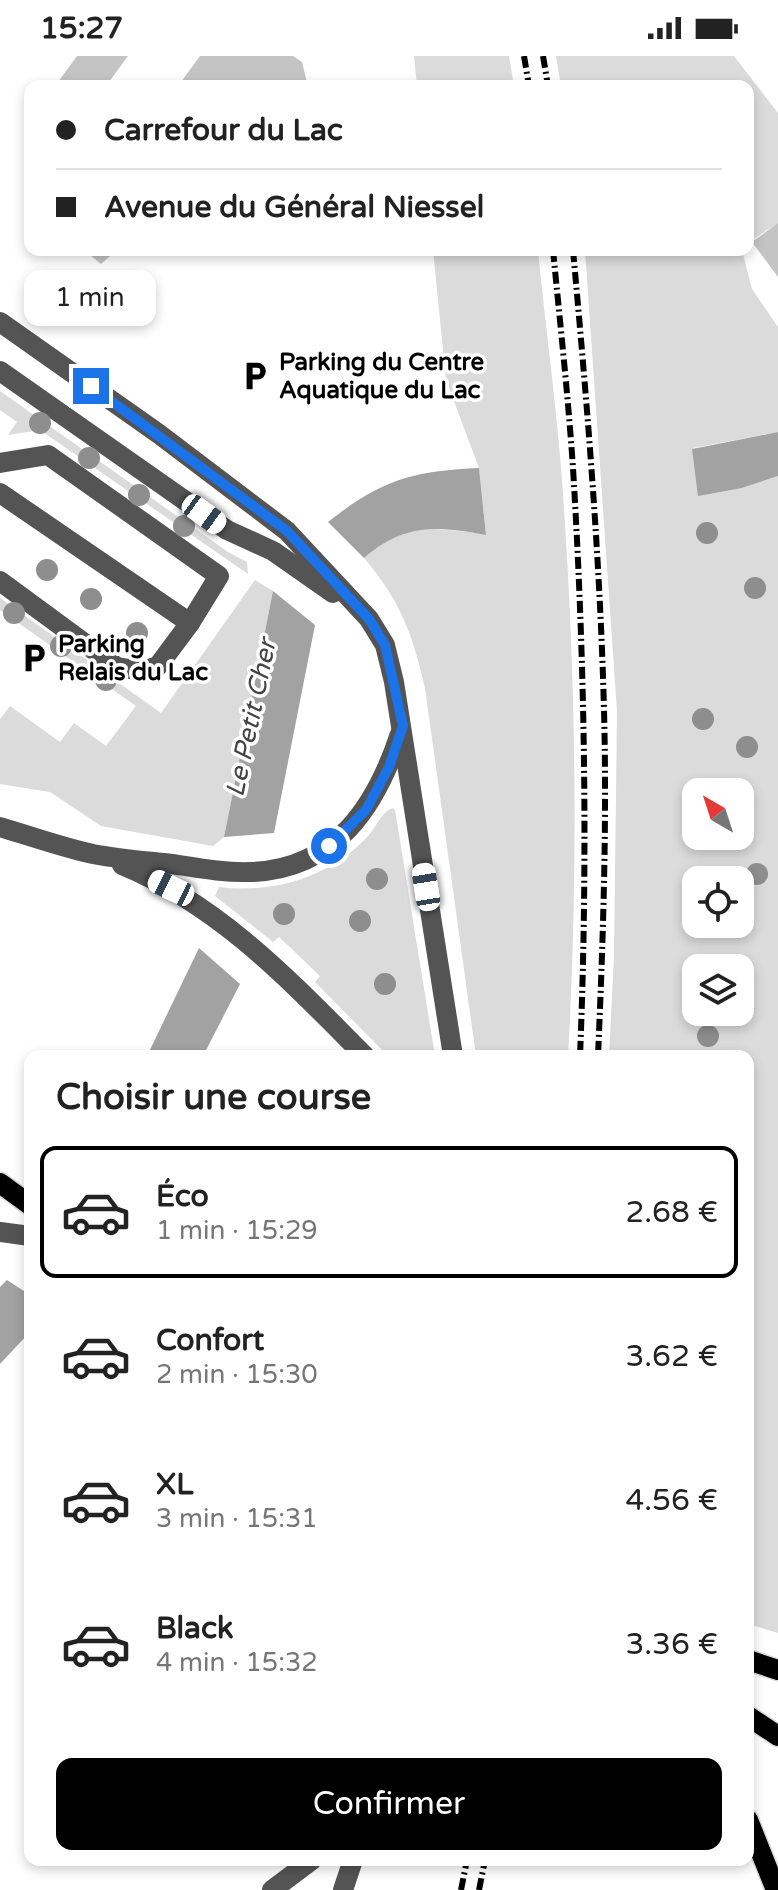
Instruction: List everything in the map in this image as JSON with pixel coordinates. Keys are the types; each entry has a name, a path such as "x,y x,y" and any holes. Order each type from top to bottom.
{"main road":[{"path":"0,1183 24,1201"},
{"path":"754,1662 778,1670"},
{"path":"754,1720 778,1736"},
{"path":"754,1835 776,1890"}],"street":[{"path":"0,322 159,434 287,531 369,619 385,645 403,726 452,1050"},
{"path":"0,371 227,530 273,551 369,619"},
{"path":"0,463 48,455 219,576 158,666 142,671 117,667 0,581"},
{"path":"0,493 190,623"},
{"path":"0,827 96,855 253,872 302,860 344,834 366,810 389,767 403,726"},
{"path":"0,840 44,842"},
{"path":"96,855 171,888 231,928 359,1050"},
{"path":"0,1232 24,1235"},
{"path":"272,1890 304,1866"},
{"path":"343,1890 351,1866"}],"shaded area":[{"path":"414,56 509,56 513,80 416,80"},
{"path":"556,56 734,56 753,80 560,80"},
{"path":"754,82 778,113 778,223 754,239"},
{"path":"434,256 539,256 561,467 570,614 575,835 568,1050 475,1050 425,688 404,619 364,558 395,537 409,532 436,529 486,534 479,468 446,380"},
{"path":"585,256 744,256 752,289 778,327 778,432 693,448 742,488 778,476 778,1633 754,1626 754,1050 609,1050 614,957 617,711"},
{"path":"0,391 228,552 247,562 248,574 40,430 8,435 17,422 0,410"},
{"path":"255,580 273,591 224,837 213,846 101,826 50,792 0,784 0,719 10,706 60,742 74,723 106,746 136,706 0,610 0,598 161,713"},
{"path":"395,810 434,1050 382,1050 315,982 320,976 279,937 273,942 215,896 219,887 281,885 319,872 354,850 386,812"}],"water":[{"path":"778,432 778,476 742,488 698,496 692,449"},
{"path":"479,468 486,535 422,530 393,538 364,558 328,522 365,496 398,480 435,472"},
{"name":"Le Petit Cher","path":"273,591 315,625 274,833 224,837"},
{"path":"199,948 240,984 206,1050 150,1050"},
{"path":"7,1280 24,1291 24,1338 0,1364 0,1287"}],"building":[{"path":"77,56 128,56 110,80 59,80"},
{"path":"200,56 293,56 302,62 306,80 182,80"},
{"path":"778,223 778,277 754,245 754,241"},
{"path":"91,256 110,256 101,264"}],"railway":[{"path":"524,56 528,80"},
{"path":"543,56 547,80"},
{"path":"554,256 571,441 580,615 584,762 580,1050"},
{"path":"574,256 596,537 604,710 604,883 598,1050"},
{"path":"461,1890 466,1866"},
{"path":"479,1890 484,1866"}],"place":[{"name":"Parking du Centre Aquatique du Lac","path":"255,376"},
{"name":"Parking Relais du Lac","path":"34,658"}],"route":[{"path":"91,386 287,531 369,619 385,645 403,726 389,767 366,810 329,846"}]}
